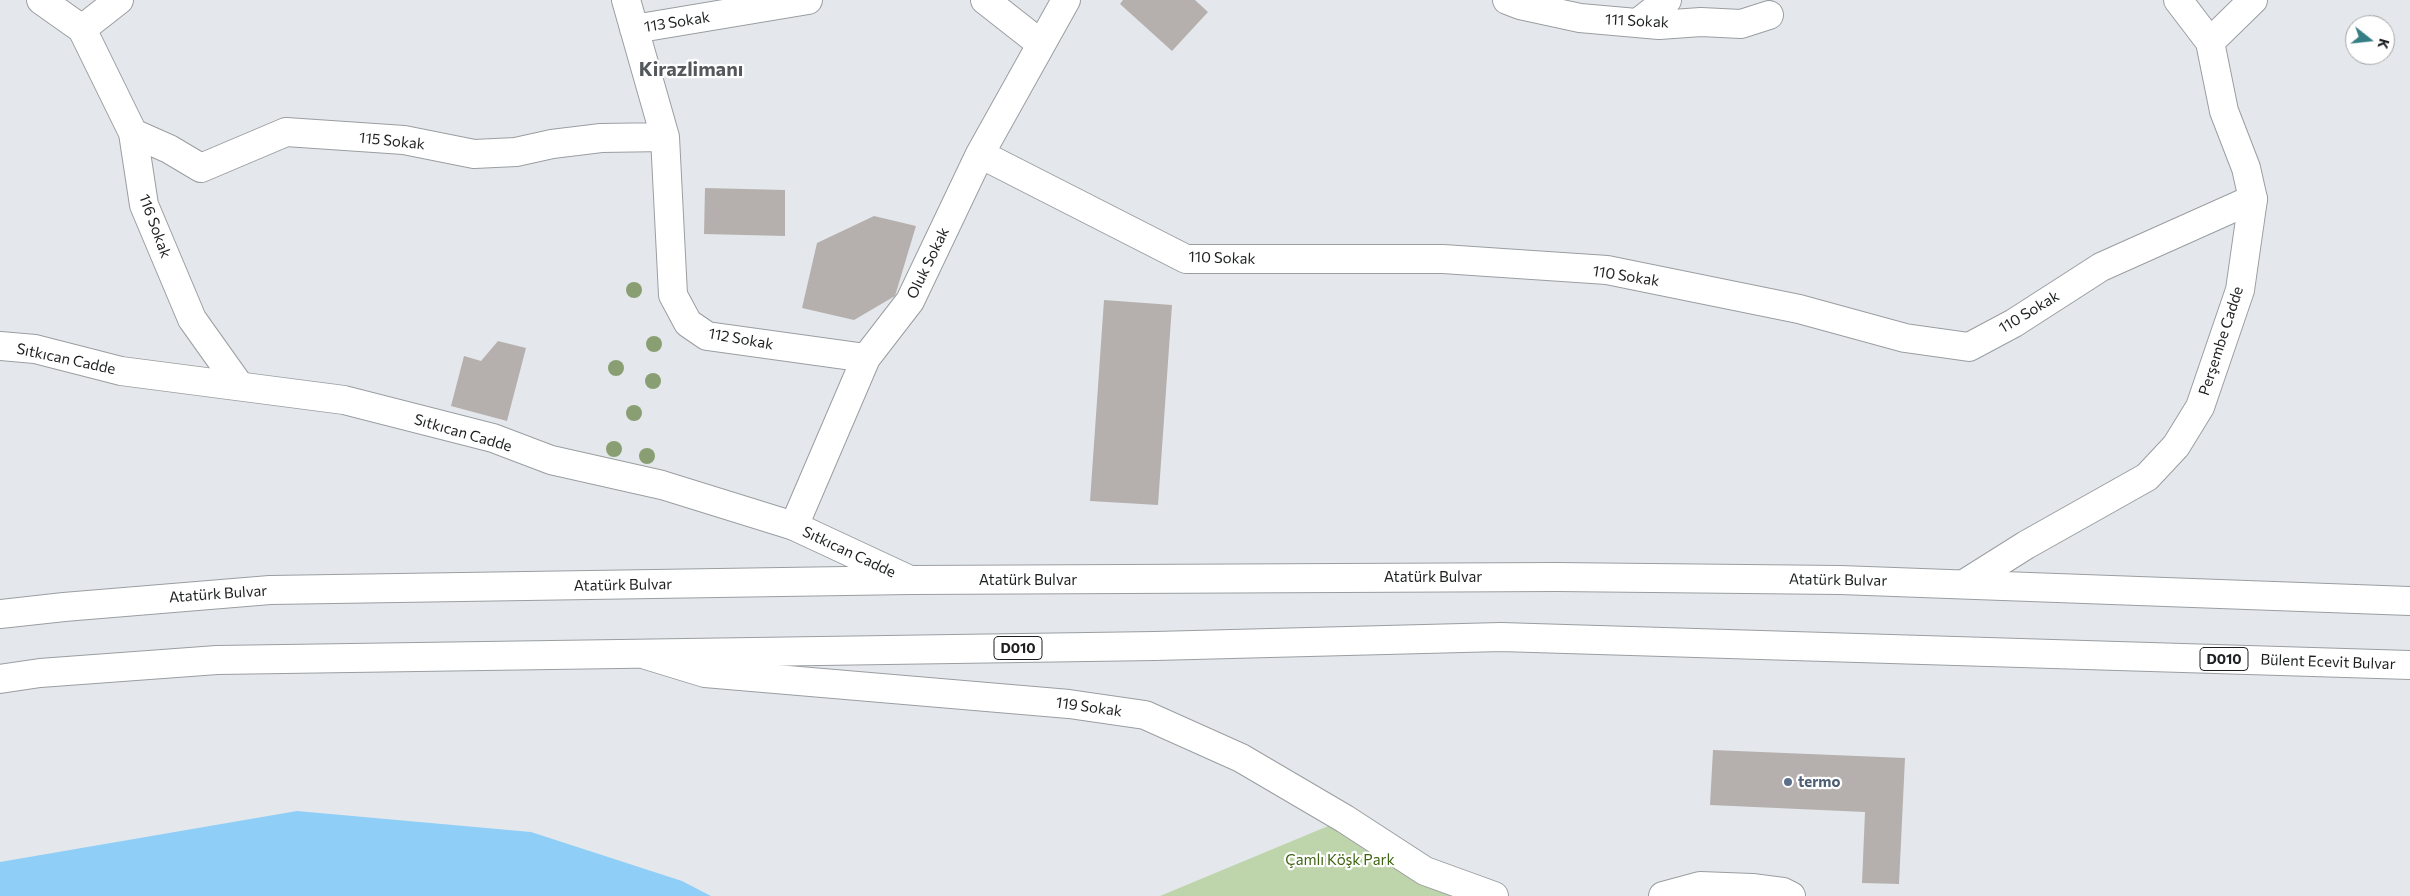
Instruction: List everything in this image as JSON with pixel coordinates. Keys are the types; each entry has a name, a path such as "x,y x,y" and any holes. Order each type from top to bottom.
{"main road":[{"path":"41,0 82,29 119,0"},
{"name":"112 Sokak","path":"626,0 665,138 673,296 688,323 707,336 866,358"},
{"name":"113 Sokak","path":"634,29 808,0"},
{"path":"985,0 1041,44"},
{"name":"Oluk Sokak","path":"794,526 866,358 910,301 980,154 1066,0"},
{"name":"111 Sokak","path":"1507,0 1520,5 1580,18 1659,25 1701,22 1741,24 1769,15"},
{"path":"1639,22 1666,0"},
{"path":"2178,0 2210,42 2253,0"},
{"name":"116 Sokak","path":"82,29 133,133 144,204 192,319 239,385"},
{"name":"Perşembe Cadde","path":"1964,584 2026,545 2147,477 2176,446 2200,407 2240,290 2253,199 2246,168 2224,111 2210,42"},
{"name":"115 Sokak","path":"133,133 169,149 201,168 286,132 404,140 474,154 516,152 552,144 601,138 665,138"},
{"name":"110 Sokak","path":"980,154 1186,259 1443,259 1607,270 1799,309 1905,338 1969,346 2014,323 2101,267 2253,199"},
{"name":"Sıtkıcan Cadde","path":"0,346 35,350 121,371 344,400 492,438 551,460 662,485 794,526 910,580"},
{"name":"Atatürk Bulvar","path":"0,614 270,590 910,580 1556,577 1840,580 2410,601"},
{"name":"Bülent Ecevit Bulvar","path":"643,654 1156,646 1501,638 1821,646 2037,655 2410,665"},
{"name":"D010","path":"0,679 40,673 218,660 643,654"},
{"name":"119 Sokak","path":"643,654 705,673 1069,704 1145,715 1241,758 1345,819 1425,871 1494,896"},
{"path":"1663,896 1700,886 1752,888 1783,892 1791,896"}],"green space":[{"name":"Çamlı Köşk Park","path":"1345,819 1494,896 1160,896"}],"water":[{"path":"297,811 531,832 682,881 711,896 0,896 0,862"}],"building":[{"path":"1123,0 1195,0 1208,12 1172,51 1120,4"},
{"path":"705,188 785,190 785,236 704,234"},
{"path":"874,216 916,226 895,296 854,320 802,308 817,243"},
{"path":"1104,300 1172,305 1158,505 1090,501"},
{"path":"498,341 526,348 507,421 451,406 464,356 481,361"},
{"path":"1713,750 1905,758 1899,884 1862,883 1865,812 1710,805"}],"place":[{"name":"termo","path":"1788,782"}],"district":[{"name":"Kirazlimanı","path":"691,69"}]}
